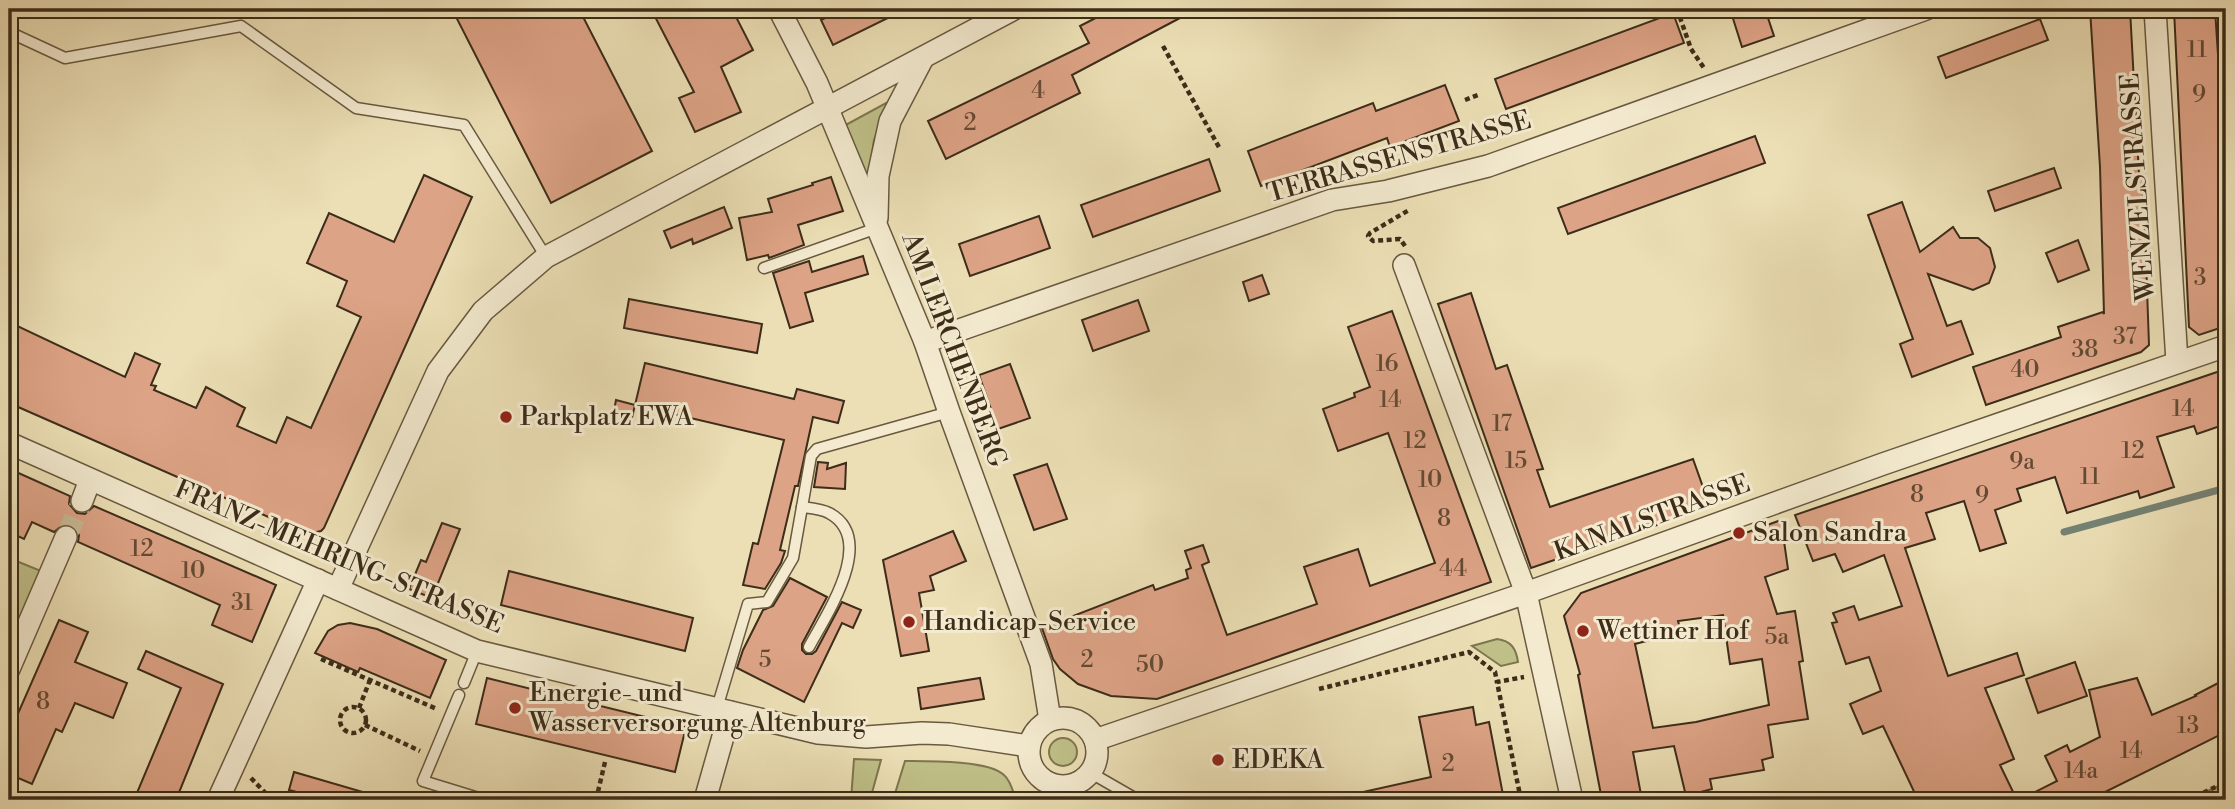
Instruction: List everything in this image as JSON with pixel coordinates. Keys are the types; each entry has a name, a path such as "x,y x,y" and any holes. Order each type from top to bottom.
{"street":[{"name":"AM LERCHENBERG","path":"779,9 817,83 925,342 1041,664 1050,720"},
{"path":"338,589 438,371 483,311 546,257 1014,9"},
{"name":"TERRASSENSTRASSE","path":"925,342 1332,200 1420,183 1488,166 1926,9"},
{"name":"WENZELSTRASSE","path":"2155,9 2177,362"},
{"path":"877,228 878,176 890,121 923,58"},
{"path":"1404,265 1526,593 1572,800"},
{"name":"KANALSTRASSE","path":"1095,740 1526,593 1883,464 2226,346"},
{"name":"FRANZ-MEHRING-STRASSE","path":"9,443 477,651 818,733 866,737 949,734 1029,746"},
{"path":"82,501 90,480"},
{"path":"9,669 66,537"},
{"path":"218,800 318,580"},
{"path":"705,800 724,710"},
{"path":"1061,718 1082,724 1095,740 1098,751 1091,773 1064,794 1056,786 1037,776 1031,767 1029,746 1033,735 1050,720 1061,718"}],"lane":[{"path":"9,32 65,58 241,26 356,108 464,125 546,257"},
{"path":"764,268 877,228"},
{"path":"724,710 748,604 767,602 793,558 811,456 817,449 949,412"},
{"path":"802,507 827,512 840,521 848,539 844,582 809,647"},
{"path":"464,683 477,651"},
{"path":"459,695 423,781 485,800"},
{"path":"1091,773 1138,800"}],"path":[{"path":"1677,9 1691,49 1716,85"},
{"path":"1163,46 1220,149"},
{"path":"1465,100 1478,95"},
{"path":"1404,265 1406,248 1403,241 1399,239 1375,242 1368,236 1419,203 1420,183"},
{"path":"1309,692 1469,652 1495,672 1521,800"},
{"path":"321,659 451,715"},
{"path":"1497,682 1545,673"},
{"path":"359,708 370,680"},
{"path":"352,707 359,708 364,712 365,725 355,733 343,728 341,715 352,707"},
{"path":"365,725 402,743"},
{"path":"596,800 605,762"},
{"path":"2188,800 2226,782"}],"green space":[{"path":"886,103 888,106 874,140 868,181 842,127"},
{"path":"9,558 41,571 9,642"},
{"path":"1497,639 1512,646 1518,662 1501,666 1472,646"},
{"path":"1063,738 1073,742 1077,752 1073,762 1063,766 1053,762 1049,752 1053,742"},
{"path":"854,759 881,760 870,800 851,800"},
{"path":"905,761 957,762 985,766 1004,775 1016,800 893,800"},
{"path":"2226,782 2226,800 2188,800 2223,784"}],"building":[{"path":"452,9 579,9 652,151 551,203"},
{"path":"651,9 732,9 753,50 721,67 741,112 695,132 679,98 694,92"},
{"path":"843,9 906,9 833,45 821,20"},
{"path":"1113,9 1197,9 1072,75 1080,93 946,159 928,121 1089,43 1080,26"},
{"path":"1730,9 1765,9 1774,36 1742,47"},
{"path":"2090,9 2130,9 2139,175 2143,175 2149,345 2141,352 1986,405 1973,367 2061,337 2058,327 2103,312 2104,314 2100,167"},
{"path":"2174,9 2215,9 2222,116 2226,116 2226,326 2199,335 2189,327"},
{"path":"1673,13 1684,43 1506,109 1495,79"},
{"path":"2040,19 2048,40 1946,78 1938,57"},
{"path":"1445,85 1459,121 1390,147 1387,138 1261,186 1248,151 1373,103 1376,111"},
{"path":"1755,136 1765,163 1568,234 1558,208"},
{"path":"1209,159 1220,191 1093,237 1081,205"},
{"path":"2054,168 2061,188 1995,211 1988,191"},
{"path":"424,175 472,197 321,531 307,534 9,403 9,322 125,377 135,353 160,364 151,385 156,386 154,390 196,408 206,387 245,408 237,426 276,443 287,417 311,428 361,317 337,306 347,281 307,263 329,213 394,242"},
{"path":"831,177 843,211 798,225 804,245 769,258 768,255 747,260 739,218 772,212 768,199"},
{"path":"1902,202 1920,252 1953,227 1960,238 1978,238 1990,248 1995,267 1989,283 1973,290 1928,274 1947,326 1961,321 1973,354 1912,377 1900,344 1913,339 1868,215"},
{"path":"724,207 732,228 693,244 692,239 671,248 664,231"},
{"path":"1039,216 1050,248 970,276 959,244"},
{"path":"2078,240 2089,270 2058,282 2046,253"},
{"path":"863,256 868,274 805,293 813,321 790,328 773,273 809,261 812,272"},
{"path":"1262,275 1269,294 1249,301 1243,282"},
{"path":"1471,293 1496,369 1507,365 1543,469 1537,470 1550,507 1693,459 1710,507 1531,568 1438,304"},
{"path":"629,299 762,324 757,353 624,328"},
{"path":"1138,300 1149,331 1093,351 1082,320"},
{"path":"1392,311 1491,582 1157,699 1111,696 1078,684 1060,669 1053,659 1042,628 1153,585 1155,590 1188,578 1186,570 1191,568 1185,551 1203,545 1209,562 1202,565 1227,635 1317,604 1304,567 1358,549 1370,586 1435,563 1388,433 1338,451 1323,409 1355,397 1354,393 1370,387 1348,327"},
{"path":"645,363 794,399 797,389 844,401 838,423 813,417 780,550 785,551 765,589 743,585 753,543 758,544 784,440 635,405"},
{"path":"1010,364 1030,418 998,429 979,375"},
{"path":"2226,369 2226,424 2197,434 2194,426 2157,437 2174,487 2140,498 2138,491 2067,513 2055,477 2017,489 2021,501 1995,510 2006,543 1980,551 1964,501 1926,513 1935,539 1905,548 1948,676 2017,653 2024,675 1985,688 2014,759 2000,765 2017,800 1918,800 1883,726 1863,734 1850,704 1881,691 1869,657 1846,664 1832,623 1837,622 1833,613 1854,606 1859,620 1902,606 1884,555 1843,572 1835,554 1813,561 1795,515"},
{"path":"616,400 635,405 630,426 612,421"},
{"path":"818,462 828,463 827,469 846,463 845,489 814,487"},
{"path":"1047,464 1067,519 1034,530 1014,475"},
{"path":"14,471 70,496 69,504 77,513 85,514 94,506 276,585 252,642 212,625 220,605 78,542 79,535 72,525 64,524 54,532 32,522 24,539 9,532 9,483"},
{"path":"1781,520 1788,569 1765,577 1777,614 1795,611 1803,661 1799,662 1808,719 1768,725 1773,757 1762,760 1764,770 1710,779 1712,789 1686,796 1674,746 1633,752 1642,800 1602,800 1578,675 1580,674 1564,616 1581,593","holes":["1723,615 1730,664 1762,659 1769,705 1696,722 1653,728 1635,644 1681,632 1678,621"]},
{"path":"442,523 460,529 432,598 409,589 421,560 426,562"},
{"name":"Handicap-Service","path":"953,531 966,561 930,576 934,590 919,593 929,651 901,656 883,560"},
{"path":"509,571 693,618 685,651 501,605"},
{"path":"790,578 827,597 802,644 802,650 806,654 816,651 842,602 861,610 853,628 842,623 804,702 737,668 763,610 773,606"},
{"path":"59,620 88,632 75,662 127,683 113,718 75,703 62,732 56,729 32,784 9,774 9,734"},
{"path":"350,623 377,629 446,660 430,698 360,668 358,672 315,653 328,631 338,625"},
{"path":"146,651 223,684 176,800 134,800 181,688 138,669"},
{"path":"2075,662 2087,696 2038,713 2026,679"},
{"path":"487,678 686,727 675,772 476,724"},
{"path":"980,678 984,699 921,709 918,688"},
{"path":"2137,678 2152,715 2196,696 2226,679 2226,732 2089,800 2019,800 2057,781 2045,756 2067,745 2070,752 2100,737 2089,690"},
{"path":"1473,707 1476,725 1489,722 1504,800 1364,800 1363,792 1431,777 1419,717"},
{"path":"294,772 373,795 373,800 327,800 289,790"}],"waterway":[{"path":"2064,532 2226,488"}],"tunnel":[{"path":"66,537 82,501"}],"place":[{"name":"Parkplatz EWA","path":"506,417"},
{"name":"Salon Sandra","path":"1739,533"},
{"name":"Handicap-Service","path":"909,622"},
{"name":"Wettiner Hof","path":"1583,631"},
{"name":"Energie- und Wasserversorgung Altenburg","path":"515,708"},
{"name":"EDEKA","path":"1218,760"}]}
